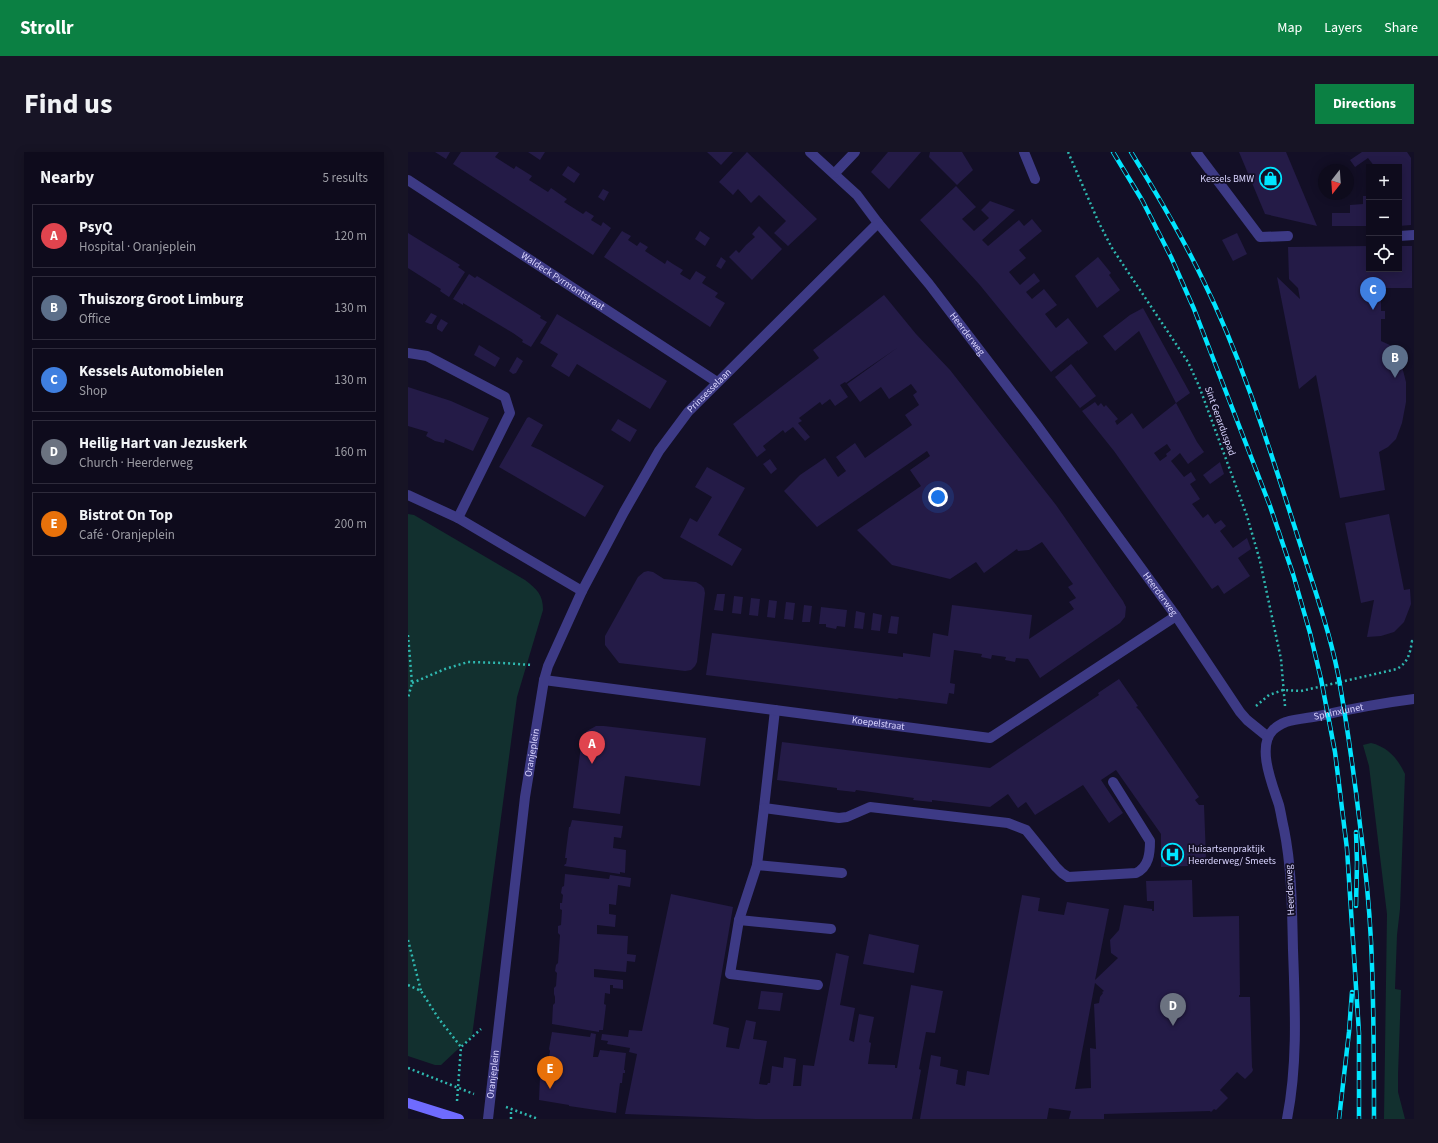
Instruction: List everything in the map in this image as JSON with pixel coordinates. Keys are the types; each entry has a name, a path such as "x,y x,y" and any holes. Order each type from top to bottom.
{"street":[{"name":"Heerderweg","path":"810,152 857,195 878,223 929,284 1036,424 1176,616 1244,716 1268,737 1266,748 1269,775 1279,807 1287,844 1291,880 1294,977 1294,1067 1287,1119"},
{"path":"834,173 855,152"},
{"path":"1024,152 1035,179"},
{"path":"1196,152 1260,237 1288,236"},
{"name":"Waldeck Pyrmontstraat","path":"408,180 717,382"},
{"name":"Prinsesselaan","path":"582,591 624,512 659,451 688,412 878,223"},
{"path":"1402,236 1414,236"},
{"path":"408,353 427,356 505,397 510,413 458,518"},
{"path":"408,495 458,518 582,591"},
{"name":"Oranjeplein","path":"488,1119 525,797 544,680 548,666 582,591"},
{"name":"Koepelstraat","path":"544,680 990,738 1176,616"},
{"name":"Sphinxlunet","path":"1268,737 1273,730 1286,722 1359,707 1414,699"},
{"path":"775,710 757,865 739,920 730,974 818,985"},
{"path":"764,808 840,818 847,817 870,807 1008,823 1026,830 1056,867 1068,877 1136,873 1144,868 1147,862 1150,850 1150,841 1113,782"},
{"path":"757,865 842,873"},
{"path":"739,920 831,930"},
{"path":"408,1103 457,1119"}],"path":[{"name":"Sint Gerarduspad","path":"1068,152 1099,223 1112,248 1188,362 1199,386 1254,539 1275,626 1281,659 1286,722"},
{"path":"408,635 412,683 408,698"},
{"path":"1244,716 1269,695 1284,690 1301,691 1397,669 1408,660 1411,653 1412,642 1414,642"},
{"path":"412,683 445,669 468,662 503,662 548,666"},
{"path":"408,940 421,991 439,1019 461,1047 457,1119"},
{"path":"408,984 421,991"},
{"path":"461,1047 500,1012"},
{"path":"511,1109 511,1119"}],"green space":[{"path":"408,514 414,515 525,580 533,586 540,596 543,605 543,610 517,697 472,1036 441,1065 435,1065 408,1056"},
{"path":"1371,743 1382,747 1392,754 1405,774 1400,909 1397,935 1395,989 1401,990 1398,1092 1405,1119 1384,1119 1387,914 1369,766 1363,745"}],"building":[{"path":"435,152 450,152 446,159"},
{"path":"461,152 499,152 495,157 514,169 516,166 532,176 529,180 548,192 551,188 567,199 564,202 583,214 586,211 594,216 591,220 601,226 603,222 611,228 593,255 453,164"},
{"path":"528,152 545,152 540,160"},
{"path":"707,152 733,152 721,165"},
{"path":"747,152 817,219 788,246 774,233 786,221 759,195 751,203 738,189 733,195 719,182"},
{"path":"888,152 921,152 889,189 871,172"},
{"path":"930,152 962,152 973,170 957,185 929,157"},
{"path":"1239,152 1286,152 1317,226 1265,214"},
{"path":"1362,152 1407,152 1411,158 1411,225 1402,226 1402,164 1373,164 1368,158 1355,167 1350,160"},
{"path":"568,166 580,174 574,183 562,175"},
{"path":"956,186 976,207 962,219 974,231 989,218 981,210 990,201 1015,210 982,240 988,246 1019,220 1024,226 1032,219 1042,231 1019,250 1026,258 1009,272 1020,285 1034,273 1040,281 1026,292 1032,299 1044,289 1057,305 1045,314 1056,328 1068,318 1088,343 1051,372 979,284 920,220"},
{"path":"603,189 609,192 604,201 598,197"},
{"path":"1363,196 1366,196 1366,226 1332,226 1332,213 1350,213 1350,205 1363,204"},
{"path":"759,226 782,249 752,280 729,257 736,250 739,253 755,237 752,234"},
{"path":"622,231 631,236 628,240 637,246 640,242 648,247 645,251 665,264 667,260 683,270 680,274 690,280 696,271 706,277 702,283 718,293 715,297 725,303 710,327 604,257"},
{"path":"700,231 710,238 705,246 695,239"},
{"path":"408,233 460,265 458,267 465,272 449,297 440,291 441,289 408,268"},
{"path":"1237,233 1247,254 1233,261 1222,240"},
{"path":"1366,246 1366,272 1402,272 1402,246 1412,246 1412,288 1381,288 1381,311 1385,311 1385,319 1381,319 1381,341 1392,346 1400,359 1406,382 1406,402 1402,423 1396,439 1388,447 1379,452 1385,490 1340,498 1316,375 1299,389 1277,277 1300,299 1298,288 1289,279 1288,247"},
{"path":"721,257 726,261 721,269 716,266"},
{"path":"1098,257 1111,273 1109,275 1120,290 1097,308 1075,276"},
{"path":"469,274 475,278 477,276 490,284 541,316 540,318 547,322 531,347 522,342 523,340 513,333 463,303 463,305 453,299"},
{"path":"884,295 916,334 950,370 1056,505 1123,601 1126,607 1125,617 1120,623 1040,678 1028,659 1016,658 1015,662 1005,660 1006,657 992,655 991,659 981,657 982,654 954,650 950,683 955,684 954,694 949,693 947,704 706,675 712,633 903,657 903,653 930,657 933,633 948,636 952,605 1032,615 1029,639 1074,609 1069,602 1076,598 1068,587 1073,584 1042,542 1029,550 1018,551 1017,549 984,573 976,562 950,579 892,565 857,530 921,486 910,470 930,456 927,451 817,527 784,491 800,475 825,458 838,477 846,471 836,457 855,443 865,458 912,425 905,415 919,405 913,395 917,392 911,384 889,399 881,387 860,402 847,384 897,348 846,383 845,382 840,385 848,397 835,406 830,399 822,405 820,402 799,418 802,421 798,423 810,437 805,441 793,427 785,433 783,430 763,446 766,450 757,457 733,424 819,358 813,350"},
{"path":"1143,308 1190,393 1176,403 1139,331 1115,351 1103,336 1130,315"},
{"path":"431,313 437,316 432,324 430,324 425,322"},
{"path":"557,314 667,381 650,409 577,364 569,377 551,366 558,354 540,343"},
{"path":"441,319 448,323 442,332 437,329"},
{"path":"479,345 500,358 495,367 474,355"},
{"path":"517,357 523,361 516,373 513,374 509,371"},
{"path":"1071,364 1096,396 1080,408 1055,377"},
{"path":"408,387 451,401 489,418 473,451 445,439 444,443 435,441 426,436 428,432 408,426"},
{"path":"1095,402 1098,406 1101,403 1104,407 1106,405 1118,419 1115,421 1117,425 1132,413 1143,429 1176,403 1204,452 1188,464 1180,453 1171,461 1184,477 1191,472 1196,480 1190,484 1200,499 1192,504 1203,518 1208,514 1215,524 1221,520 1226,526 1220,531 1233,548 1247,538 1251,549 1238,558 1250,576 1224,594 1218,585 1212,589 1114,451 1082,411","holes":["1167,444 1171,450 1166,454 1167,456 1160,461 1154,453"]},
{"path":"529,417 543,425 531,446 604,486 585,517 499,467 527,418"},
{"path":"618,419 637,430 630,442 611,430"},
{"path":"770,459 777,469 771,474 763,464"},
{"path":"1220,462 1224,474 1210,484 1203,475"},
{"path":"707,467 745,488 718,535 742,549 732,566 680,537 690,518 697,522 712,497 695,487"},
{"path":"1389,514 1404,590 1410,589 1411,604 1404,622 1394,632 1381,636 1367,637 1374,600 1361,603 1345,523"},
{"path":"644,572 653,572 664,579 696,582 704,588 705,593 697,662 691,670 685,671 619,663 605,645 605,636 638,577"},
{"path":"717,594 725,594 723,611 714,610"},
{"path":"734,596 743,597 741,614 732,613"},
{"path":"751,598 760,599 758,616 749,615"},
{"path":"769,600 777,601 775,618 767,617"},
{"path":"786,602 795,603 793,620 784,619"},
{"path":"804,605 812,606 810,622 802,622"},
{"path":"821,607 847,610 845,627 837,626 836,629 826,627 826,624 819,624"},
{"path":"856,611 865,613 863,629 854,628"},
{"path":"873,613 882,615 880,631 871,630"},
{"path":"891,616 899,617 897,634 888,633"},
{"path":"1119,679 1138,706 1136,707 1199,797 1195,800 1199,805 1204,805 1206,858 1188,858 1188,866 1161,867 1161,834 1116,770 1101,780 1123,813 1109,823 1083,785 1035,815 1026,802 1018,808 1008,794 990,807 932,800 932,802 913,800 914,798 856,790 855,792 837,790 837,788 777,780 782,742 990,768 1099,695 1098,693"},
{"path":"596,726 706,738 700,786 625,776 620,814 573,808 582,738 587,731"},
{"path":"572,820 623,826 621,838 614,837 613,848 626,850 625,873 620,872 620,874 564,866 567,858 565,858 569,827"},
{"path":"565,874 609,879 610,875 631,878 630,887 618,885 616,905 609,904 609,914 616,915 615,927 597,925 597,934 628,936 627,954 636,955 635,962 627,961 626,972 594,969 594,977 623,980 623,989 613,988 613,985 610,985 610,994 605,993 604,1004 606,1005 603,1030 599,1030 599,1032 552,1024 553,1005 555,1003 554,988 556,986 557,973 555,971 558,963 560,935 558,933 558,926 561,925 562,910 560,909 560,903 562,903 563,895 561,893 562,887 564,886"},
{"path":"1192,880 1193,917 1239,916 1239,997 1250,997 1253,1070 1245,1079 1237,1072 1220,1090 1228,1098 1216,1110 1214,1109 1211,1112 1104,1114 1104,1119 1069,1119 1071,1111 1049,1108 1047,1119 920,1119 931,1055 941,1057 940,1066 958,1070 956,1084 965,1086 967,1071 989,1075 1022,895 1040,898 1038,911 1064,915 1067,902 1109,909 1095,980 1118,958 1111,953 1110,940 1119,930 1124,905 1152,909 1152,911 1154,911 1154,901 1147,901 1146,881","holes":["1095,983 1104,991 1102,992 1103,993 1100,997 1099,1003 1094,1004 1096,1049 1090,1048 1091,1088 1075,1089"]},
{"path":"671,894 733,907 713,1024 729,1028 726,1047 739,1049 746,1020 756,1022 753,1039 767,1041 759,1084 767,1085 770,1083 772,1066 783,1068 784,1057 796,1059 793,1086 801,1086 803,1065 814,1066 836,953 849,956 840,1005 855,1008 849,1040 854,1042 859,1014 874,1017 869,1042 871,1043 868,1064 895,1065 895,1068 897,1068 911,985 943,991 935,1033 926,1032 912,1119 755,1119 625,1114 637,1054 629,1052 630,1048 607,1044 608,1041 601,1040 602,1034 628,1037 629,1030 642,1031"},
{"path":"869,934 919,945 914,973 863,964"},
{"path":"761,991 783,993 780,1011 758,1009"},
{"path":"552,1032 590,1037 591,1033 596,1034 593,1057 598,1057 600,1050 626,1053 625,1073 623,1073 622,1083 620,1083 616,1113 539,1100 540,1076 549,1076 550,1065 548,1063"}],"railway":[{"path":"1113,152 1142,200 1171,257 1194,309 1270,506 1293,574 1310,633 1321,679 1335,752 1347,849 1359,1033 1359,1119"},
{"path":"1131,152 1187,247 1230,340 1254,402 1275,465 1334,656 1350,749 1368,897 1373,986 1374,1119"},
{"path":"1356,832 1356,906"},
{"path":"1339,1119 1352,992"}],"place":[{"name":"Kessels BMW","path":"1270,179"},
{"name":"Kessels Automobielen","path":"1373,310"},
{"name":"Thuiszorg Groot Limburg","path":"1395,378"},
{"name":"PsyQ","path":"592,764"},
{"name":"Huisartsenpraktijk Heerderweg/ Smeets","path":"1173,855"},
{"name":"Heilig Hart van Jezuskerk","path":"1173,1026"},
{"name":"Bistrot On Top","path":"550,1089"}]}
